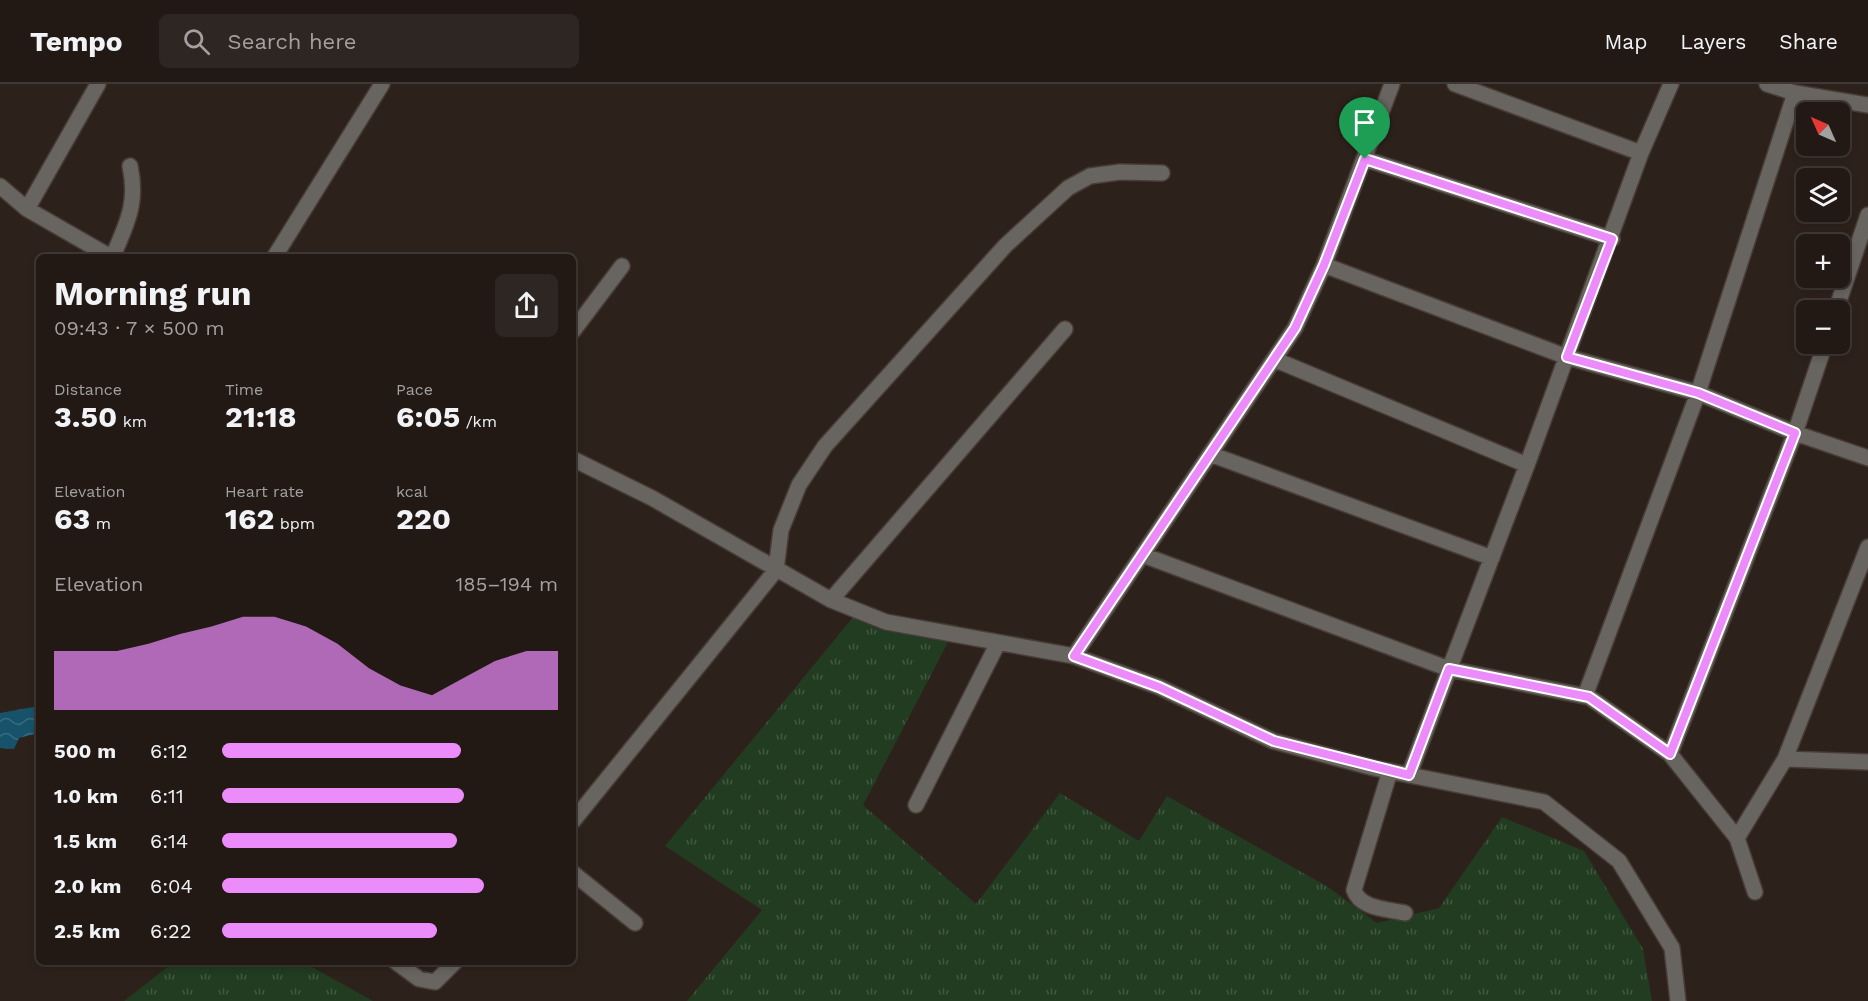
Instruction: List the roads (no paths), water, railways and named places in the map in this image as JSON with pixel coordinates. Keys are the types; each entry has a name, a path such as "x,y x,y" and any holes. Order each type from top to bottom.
{"street":[{"path":"27,209 98,84"},
{"path":"276,254 382,84"},
{"path":"1074,656 1276,360 1295,328 1324,265 1392,84"},
{"path":"1455,84 1641,153"},
{"path":"1409,775 1612,239 1641,153 1671,84"},
{"path":"1767,84 1795,93 1868,105"},
{"path":"1585,696 1698,393 1795,93"},
{"path":"1365,159 1612,239"},
{"path":"112,254 134,199 130,166"},
{"path":"576,817 776,570 781,530 800,485 825,446 1005,246 1068,188 1090,176 1120,172 1162,173"},
{"path":"0,186 27,209 107,254"},
{"path":"1839,300 1868,215"},
{"path":"1324,265 1567,357 1698,393 1795,433 1868,458"},
{"path":"576,327 622,266"},
{"path":"831,600 1065,329"},
{"path":"1670,754 1795,433 1822,354"},
{"path":"1276,360 1527,465"},
{"path":"1210,454 1492,558"},
{"path":"576,460 652,498 831,600 886,622 1074,656 1159,687 1274,741 1390,771 1544,802 1619,861 1672,948 1678,1001"},
{"path":"1737,838 1785,759 1868,547"},
{"path":"1143,555 1449,669 1585,696 1670,754 1737,838 1755,892"},
{"path":"916,805 998,643"},
{"path":"1785,759 1868,762"},
{"path":"1390,771 1354,890 1356,896 1365,904 1405,913"},
{"path":"576,875 635,923"},
{"path":"400,965 419,979 435,982 452,965"}],"water":[{"path":"36,707 36,734 19,738 14,749 0,748 0,713"}]}
